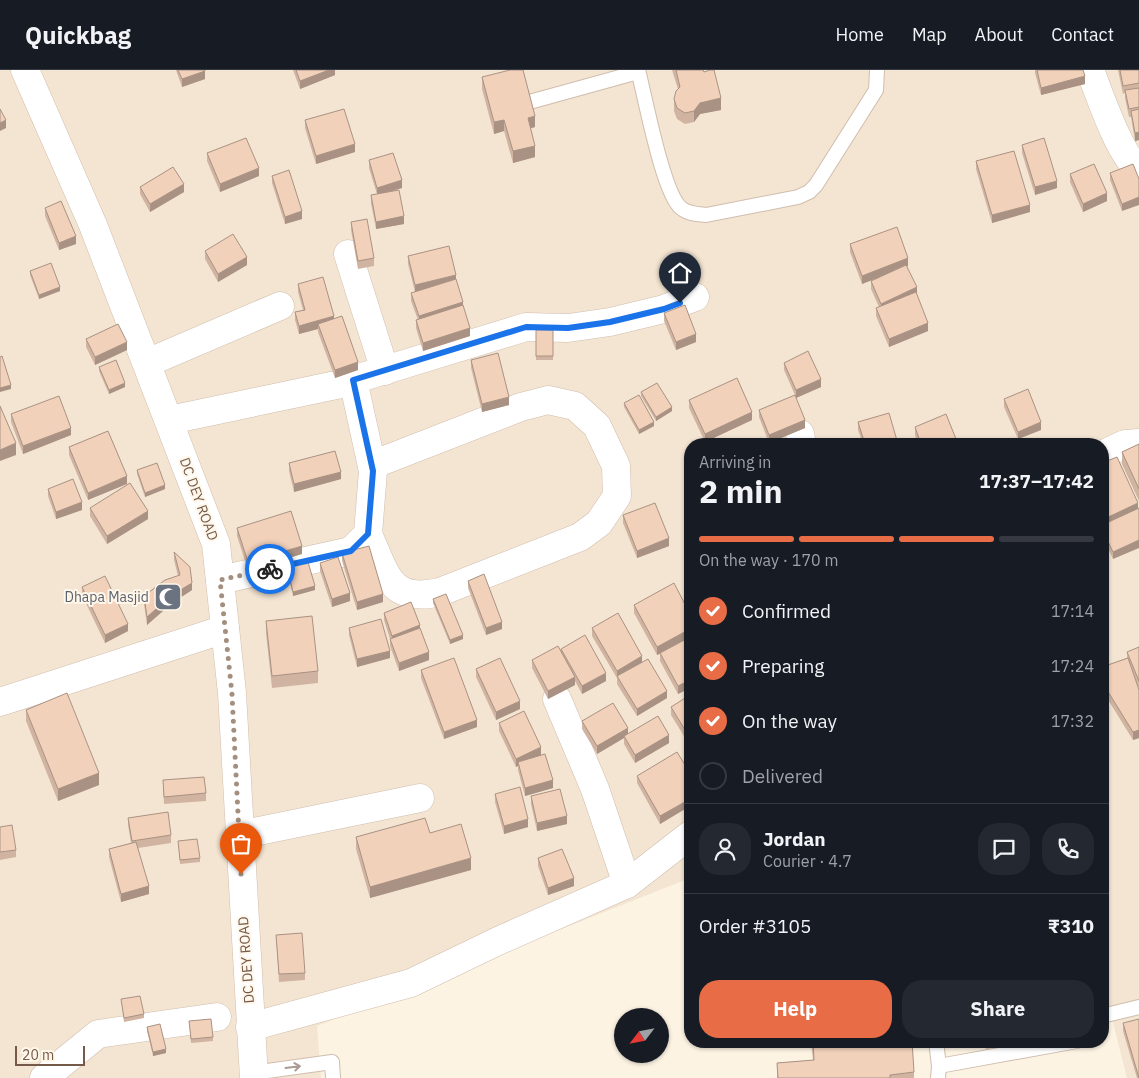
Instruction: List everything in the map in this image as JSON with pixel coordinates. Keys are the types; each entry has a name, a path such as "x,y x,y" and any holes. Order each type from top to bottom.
{"street":[{"name":"DC DEY ROAD","path":"25,70 93,225 170,420 216,544 232,694 253,1075"},
{"path":"1090,70 1122,146 1134,165 1139,169"},
{"path":"348,254 385,370"},
{"path":"170,420 353,380 526,327 568,328 610,322 664,309 695,297"},
{"path":"147,363 280,306"},
{"path":"353,380 372,465 368,534 391,583 400,591 421,596 440,592 580,537 599,523 616,496 616,466 597,426 575,406 548,400 521,407 372,465"},
{"path":"1109,451 1126,444 1139,443"},
{"path":"220,580 351,551 368,534"},
{"path":"0,702 225,629"},
{"path":"557,699 595,790 627,884"},
{"path":"239,836 420,798"},
{"path":"250,1027 411,983 498,940 627,884 684,840"},
{"path":"44,1078 98,1034 217,1017"}],"lane":[{"path":"533,101 638,71 669,190 680,208 691,214 706,215 798,197 809,192 816,185 876,90 876,70"},
{"path":"1109,1014 1139,1007"},
{"path":"936,1048 938,1072 1046,1048"},
{"path":"253,1075 332,1062 333,1078"}],"shaded area":[{"path":"0,70 1139,70 1139,1078 1127,1078 1109,1007 1109,438 684,438 684,880 317,1026 321,1078 0,1078"}],"building":[{"path":"178,70 205,70 205,71 182,79"},
{"path":"296,70 329,70 300,81"},
{"path":"510,70 523,70 535,116 528,118 535,146 513,151 504,120 494,122 482,77"},
{"path":"676,70 703,70 704,72 714,70 721,98 700,103 694,111 685,113 677,108 674,99 676,91 680,87"},
{"path":"1037,70 1083,70 1085,76 1041,88"},
{"path":"1120,70 1139,70 1139,83 1123,86"},
{"path":"1139,88 1139,107 1129,109 1125,90"},
{"path":"0,109 6,120 0,123"},
{"path":"344,109 355,144 316,156 305,120"},
{"path":"1139,109 1139,132 1135,133 1131,111"},
{"path":"246,138 259,168 220,184 207,153"},
{"path":"1044,138 1057,181 1035,187 1022,145"},
{"path":"1014,151 1030,205 992,215 976,161"},
{"path":"393,153 402,180 377,188 369,160"},
{"path":"1094,164 1107,193 1083,204 1070,174"},
{"path":"1133,164 1139,179 1139,197 1122,204 1110,173"},
{"path":"173,167 184,184 150,204 140,187"},
{"path":"289,170 302,211 285,217 272,176"},
{"path":"399,190 404,216 376,222 371,195"},
{"path":"61,201 76,236 59,243 45,208"},
{"path":"367,219 374,258 358,261 351,222"},
{"path":"897,227 908,258 862,276 850,244"},
{"path":"233,234 247,257 218,274 205,251"},
{"path":"449,246 456,275 415,285 408,256"},
{"path":"51,263 60,287 39,295 30,271"},
{"path":"906,265 917,287 881,304 871,281"},
{"path":"323,277 334,316 299,326 295,312 305,310 298,284"},
{"path":"456,279 463,302 419,316 411,293"},
{"path":"916,292 928,323 889,339 876,308"},
{"path":"463,305 470,328 423,343 416,320"},
{"path":"685,305 696,334 676,342 664,313"},
{"path":"342,316 358,362 335,370 318,324"},
{"path":"118,324 127,342 95,357 86,339"},
{"path":"536,330 553,330 553,356 536,356"},
{"path":"808,351 821,379 796,390 784,363"},
{"path":"498,353 509,397 482,404 471,360"},
{"path":"2,356 11,385 0,388 0,357"},
{"path":"116,360 125,383 109,390 99,367"},
{"path":"737,378 752,412 705,434 689,400"},
{"path":"657,383 672,407 656,417 641,392"},
{"path":"1028,389 1041,422 1018,432 1004,399"},
{"path":"639,395 654,422 639,430 624,403"},
{"path":"795,395 805,420 769,435 759,410"},
{"path":"59,396 71,428 23,446 11,414"},
{"path":"0,406 16,443 0,450"},
{"path":"889,413 896,438 863,438 858,422"},
{"path":"946,414 956,438 919,438 915,427"},
{"path":"108,431 127,476 88,493 69,447"},
{"path":"1139,444 1139,489 1122,452"},
{"path":"335,451 341,472 294,484 289,463"},
{"path":"1117,457 1138,503 1109,517 1109,460"},
{"path":"157,463 165,485 145,493 137,470"},
{"path":"73,479 82,502 56,512 48,489"},
{"path":"130,483 148,511 107,536 90,508"},
{"path":"655,503 669,538 637,551 623,515"},
{"path":"1139,508 1139,540 1113,552 1109,544 1109,522"},
{"path":"291,511 302,546 248,562 237,528"},
{"path":"369,546 383,594 357,602 342,553"},
{"name":"Dhapa Masjid","path":"174,552 190,567 192,583 172,595 147,617 144,596 165,580 180,575"},
{"path":"338,557 350,593 332,599 320,563"},
{"path":"308,562 315,586 293,592 287,567"},
{"path":"484,574 502,622 486,628 468,581"},
{"path":"105,576 128,624 105,635 82,587"},
{"path":"674,583 684,602 684,632 657,647 634,605"},
{"path":"446,594 463,635 450,640 433,599"},
{"path":"411,602 420,625 392,636 384,613"},
{"path":"618,613 642,656 617,671 592,628"},
{"path":"312,616 318,671 272,676 266,621"},
{"path":"381,619 390,651 357,659 349,628"},
{"path":"420,628 429,652 399,663 390,639"},
{"path":"585,635 606,673 582,686 561,649"},
{"path":"684,640 684,683 678,686 660,653"},
{"path":"558,646 575,677 548,691 532,660"},
{"path":"1139,647 1139,681 1127,652"},
{"path":"454,658 477,720 444,732 421,670"},
{"path":"500,658 520,701 496,712 476,669"},
{"path":"1128,658 1139,690 1139,730 1133,732 1109,693 1109,665"},
{"path":"648,659 667,691 637,709 617,676"},
{"path":"67,693 99,773 58,789 26,710"},
{"path":"684,699 684,728 671,707"},
{"path":"613,703 628,728 597,746 582,721"},
{"path":"524,711 541,747 516,759 499,723"},
{"path":"658,716 669,735 635,755 624,736"},
{"path":"677,752 684,763 684,802 660,816 637,776"},
{"path":"545,754 553,780 525,788 518,762"},
{"path":"204,777 206,793 164,797 163,780"},
{"path":"520,787 528,819 504,826 495,794"},
{"path":"560,789 567,816 537,823 531,796"},
{"path":"168,812 171,835 132,841 128,818"},
{"path":"425,818 430,833 461,824 471,858 370,887 356,837"},
{"path":"12,825 16,850 0,852 0,827"},
{"path":"197,839 200,858 180,860 178,841"},
{"path":"136,842 149,886 121,894 109,849"},
{"path":"562,849 574,878 548,888 538,858"},
{"path":"302,933 305,973 279,974 276,935"},
{"path":"140,996 144,1014 124,1018 121,999"},
{"path":"211,1019 213,1037 191,1039 189,1021"},
{"path":"1139,1019 1139,1078 1123,1023"},
{"path":"160,1024 166,1049 153,1052 147,1027"},
{"path":"813,1048 912,1048 914,1072 890,1075 890,1078 778,1078 777,1063 814,1060"}],"way so far":[{"path":"241,874 232,694 220,580 270,569"}],"place":[{"name":"Dhapa Masjid","path":"168,597"}],"route":[{"path":"270,569 351,551 368,534 373,471 353,380 526,327 568,328 610,322 664,309 680,303"}]}
